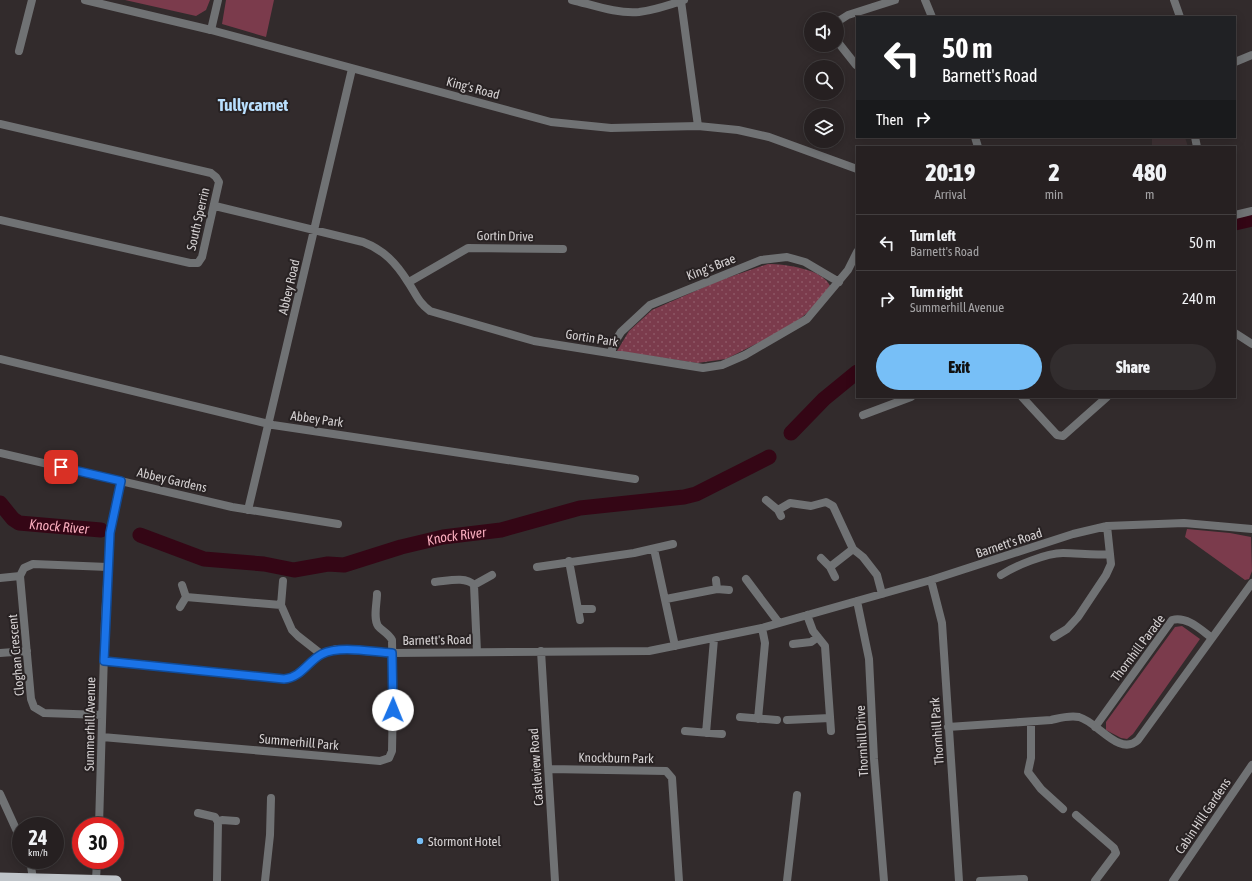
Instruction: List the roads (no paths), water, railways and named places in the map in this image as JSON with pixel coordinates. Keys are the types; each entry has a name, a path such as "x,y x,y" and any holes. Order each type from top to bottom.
{"highway":[{"path":"0,878 116,881"}],"street":[{"path":"19,51 32,0"},
{"name":"King's Road","path":"85,0 211,30 562,124 611,128 698,126 738,130 769,137 856,169"},
{"path":"211,30 218,0"},
{"path":"572,0 621,12 638,12 656,9 683,1 698,126"},
{"path":"844,18 896,0"},
{"path":"925,0 932,16"},
{"path":"1174,0 1180,16"},
{"path":"844,50 856,65"},
{"path":"1236,62 1252,55"},
{"name":"Abbey Road","path":"248,510 352,69"},
{"name":"South Sperrin","path":"0,124 211,173 216,177 218,182 202,257 198,263 190,263 0,220"},
{"name":"Gortin Park","path":"214,206 363,242 377,247 394,261 409,282 420,304 430,311 534,341 703,368 722,365 777,338 807,319 839,282 848,270 856,254"},
{"path":"1236,215 1252,211"},
{"name":"Gortin Drive","path":"409,282 468,248 563,249"},
{"name":"King's Brae","path":"611,353 614,343 621,332 650,304 761,260 787,257 799,260 821,270 839,282"},
{"path":"1236,334 1252,344"},
{"name":"Abbey Park","path":"0,359 269,424 635,479"},
{"path":"863,415 908,398"},
{"path":"1023,398 1057,435 1063,436 1106,398"},
{"name":"Abbey Gardens","path":"1,453 248,510 338,524"},
{"name":"Summerhill Avenue","path":"99,817 110,533 121,481"},
{"path":"766,500 780,513 790,503 812,506 826,502 833,506 853,549 863,557 877,575 882,594"},
{"name":"Barnett's Road","path":"104,661 284,679 295,676 321,654 336,649 392,653 649,651 714,639 762,628 931,580 1073,534 1107,526 1184,523 1252,529"},
{"path":"1054,637 1067,630 1078,617 1106,575 1111,564 1107,526"},
{"path":"537,567 654,549 673,544"},
{"path":"654,549 675,646"},
{"path":"830,567 853,549"},
{"path":"1001,575 1020,565 1062,553 1094,556 1110,554"},
{"path":"821,558 830,567 835,577"},
{"path":"569,561 580,609 580,620"},
{"path":"0,578 20,576 24,568 33,564 108,567"},
{"name":"Cloghan Crescent","path":"20,576 32,699 34,706 44,712 102,715"},
{"path":"474,585 492,576"},
{"path":"746,579 779,623"},
{"path":"435,582 464,580 471,582 474,585"},
{"path":"716,580 717,589"},
{"name":"Thornhill Park","path":"931,580 942,623 959,881"},
{"path":"283,581 281,605 295,633 321,654"},
{"path":"948,727 1032,722 1051,720 1066,716 1078,717 1120,744 1127,746 1133,744 1138,740 1252,583"},
{"path":"180,607 186,597 182,585"},
{"path":"474,585 477,652"},
{"path":"666,599 717,589 729,590"},
{"path":"377,594 376,620 378,627 388,634 392,640 392,653"},
{"path":"186,597 281,605"},
{"name":"Thornhill Drive","path":"857,601 869,659 874,758 884,881"},
{"path":"580,609 592,609"},
{"path":"807,615 813,631 824,646 830,731"},
{"name":"Thornhill Parade","path":"1095,727 1172,620 1179,618 1185,619 1212,638"},
{"path":"758,719 765,643 762,628"},
{"path":"793,644 812,642 818,637"},
{"path":"706,732 714,639"},
{"path":"0,653 27,651"},
{"name":"Castleview Road","path":"541,652 555,881"},
{"name":"Summerhill Park","path":"102,737 380,761 388,758 392,751 392,653"},
{"path":"740,717 777,720"},
{"path":"787,720 830,718"},
{"path":"1032,722 1031,758 1028,772 1041,789 1064,809"},
{"path":"685,731 722,734"},
{"name":"Cabin Hill Gardens","path":"1173,881 1252,765"},
{"name":"Knockburn Park","path":"549,769 666,771 672,778 679,881"},
{"path":"0,794 12,820"},
{"path":"787,881 797,795"},
{"path":"265,881 270,835 271,798"},
{"path":"198,813 215,817 218,822 217,881"},
{"path":"1076,815 1114,848 1116,853 1095,881"},
{"path":"218,822 222,820 236,822"},
{"path":"31,869 33,879"},
{"path":"96,880 97,869"},
{"path":"980,881 1024,879"}],"waterway":[{"name":"Knock River","path":"1236,223 1252,219"},
{"name":"Knock River","path":"791,433 824,399 856,373"},
{"name":"Knock River","path":"140,535 204,559 264,564 294,570 328,564 344,565 401,547 443,537 501,530 580,508 684,497 696,494 769,457"},
{"name":"Knock River","path":"0,503 13,519 19,523 101,530"}],"place":[{"name":"Stormont Hotel","path":"420,841"}],"district":[{"name":"Tullycarnet","path":"253,105"}]}
